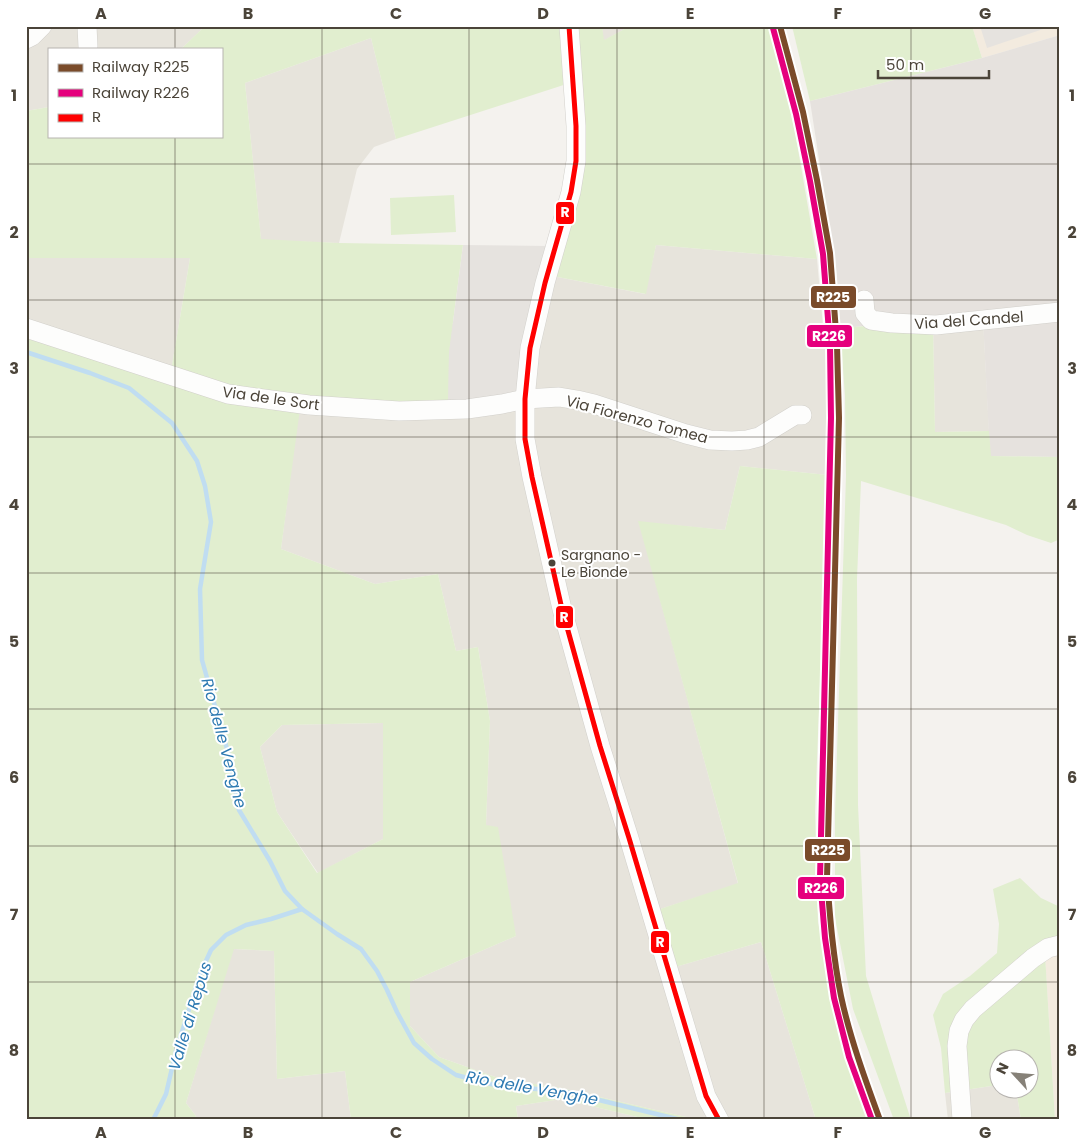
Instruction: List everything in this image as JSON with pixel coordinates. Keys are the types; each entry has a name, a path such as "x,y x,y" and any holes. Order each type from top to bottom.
{"street":[{"path":"26,39 42,26"},
{"path":"87,26 88,47"},
{"path":"569,26 576,126 576,161 571,192 545,283 530,348 525,399 525,439 562,609 600,746 692,1052 706,1096 719,1120"},
{"name":"Via del Candel","path":"864,300 866,313 871,320 892,323 936,325 1060,312"},
{"name":"Via de le Sort","path":"26,328 228,394 309,405 399,411 467,408 525,399"},
{"name":"Via Fiorenzo Tomea","path":"525,399 559,397 577,400 668,429 710,440 747,440 760,437 795,415 802,415"},
{"path":"962,1120 957,1046 959,1031 964,1020 973,1009 1033,958 1048,948 1060,945"}],"shaded area":[{"path":"26,26 205,26 182,48 48,48 48,107 26,111"},
{"path":"602,26 630,26 603,41"},
{"path":"972,26 1060,26 1060,35 982,58"},
{"path":"980,26 1052,26 987,48"},
{"path":"1060,35 1060,457 990,456 983,319 840,328 837,276 810,101 982,58"},
{"path":"371,38 396,139 374,147 357,169 339,243 261,240 245,83"},
{"path":"463,245 549,246 520,405 448,414 449,353"},
{"path":"656,245 817,259 829,395 828,475 740,466 725,530 639,522 738,884 654,911 672,968 761,942 816,1120 699,1120 561,1088 501,1079 439,1057 410,1026 410,982 516,936 486,825 490,721 478,647 456,651 438,574 375,584 281,549 299,409 542,274 645,294"},
{"path":"26,258 190,258 169,383 26,334"},
{"path":"983,318 989,431 935,432 933,321"},
{"path":"383,723 383,839 318,873 277,812 260,747 282,725"},
{"path":"233,949 274,951 277,1079 345,1071 351,1120 194,1120 196,1116 186,1103"},
{"path":"1045,954 1060,954 1060,1120 1055,1120"},
{"path":"988,1087 988,1098 1017,1098 1021,1120 948,1120 945,1093"},
{"path":"562,1099 650,1120 518,1120 516,1106"}],"green space":[{"path":"205,26 602,26 604,40 630,26 771,26 795,132 817,259 656,245 646,294 542,274 562,194 579,80 396,139 371,38 245,83 261,239 339,243 463,245 449,353 448,414 300,409 281,549 375,584 438,574 456,651 478,647 490,721 486,825 498,827 516,936 410,982 410,1026 439,1057 501,1079 561,1088 699,1120 650,1120 562,1099 516,1106 518,1120 351,1120 345,1071 277,1079 274,951 234,949 186,1103 196,1116 194,1120 26,1120 26,334 169,383 190,258 26,258 26,111 48,107 48,138 222,138 222,48 182,48","holes":["383,723 383,839 317,873 277,812 260,747 282,725"]},
{"path":"792,26 972,26 982,58 810,101"},
{"path":"454,195 456,232 391,235 390,198"},
{"path":"933,321 935,432 989,431 991,456 1060,457 1060,539 1051,543 1006,525 861,481 857,579 858,805 866,976 911,1120 894,1120 853,1009 835,918 835,814 846,476 845,396 840,328"},
{"path":"740,466 828,475 815,812 818,922 835,1021 872,1120 816,1120 761,942 672,968 654,911 738,883 638,521 725,530"},
{"path":"1020,878 1041,898 1060,907 1060,954 1045,954 1055,1120 1021,1120 1017,1098 1038,1098 1038,1048 988,1048 988,1087 945,1093 941,1048 933,1015 943,994 970,976 997,953 999,924 993,889"}],"waterway":[{"name":"Rio delle Venghe","path":"26,352 129,388 172,423 197,461 205,486 211,522 200,589 202,660 229,756 239,810 270,861 285,891 302,909 361,949 377,971 414,1043 432,1059 456,1075 499,1086 562,1091 681,1120"},
{"name":"Valle di Repus","path":"153,1120 166,1094 176,1051 200,974 211,950 226,935 246,925 302,909"}],"rail line":[{"name":"R225","path":"780,26 803,112 817,180 830,253 837,345 839,418 827,878 831,922 841,996 858,1058 880,1120"},
{"name":"R226","path":"773,28 796,114 810,181 823,254 830,345 831,418 820,878 825,938 834,998 849,1057 872,1120"}],"transit line":[{"name":"R","path":"569,26 576,126 576,161 571,192 545,283 530,348 525,399 525,439 562,609 600,746 706,1096 719,1120"}],"place":[{"name":"Sargnano - Le Bionde","path":"552,563"}]}
